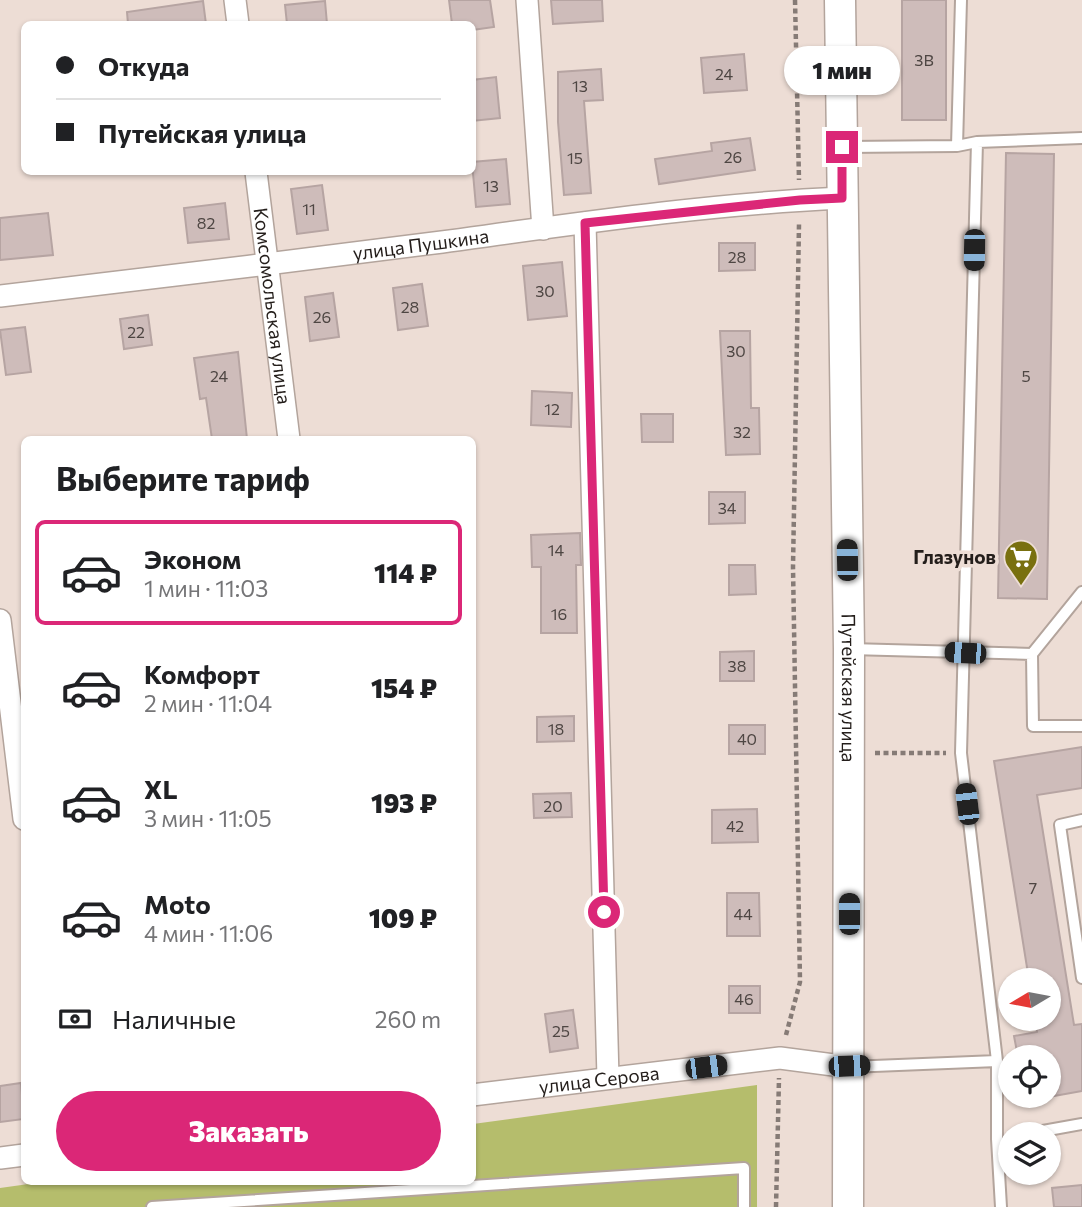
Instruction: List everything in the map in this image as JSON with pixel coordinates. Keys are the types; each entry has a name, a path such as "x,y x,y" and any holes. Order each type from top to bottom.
{"main road":[{"name":"Путейская улица","path":"840,0 849,649 848,1207"}],"street":[{"path":"235,0 238,21"},
{"path":"527,0 543,229"},
{"name":"Комсомольская улица","path":"256,175 289,436"},
{"name":"улица Пушкина","path":"0,296 268,265 585,223 842,198"},
{"path":"585,223 608,1078"},
{"path":"0,620 21,794"},
{"name":"улица Серова","path":"476,1094 779,1058 849,1066"},
{"path":"0,1158 21,1155"}],"lane":[{"path":"957,146 961,0"},
{"path":"842,147 957,146 977,142 1082,138"},
{"path":"977,142 961,753 997,1061 996,1139 1001,1207"},
{"path":"1082,592 1032,654 1033,726 1082,726"},
{"path":"849,649 1032,654"},
{"path":"1082,820 1060,825 1082,978"},
{"path":"849,1066 997,1061"},
{"path":"1061,1128 1082,1124"},
{"path":"152,1207 744,1168 744,1207"}],"path":[{"path":"776,1207 779,1058 800,982 793,567 800,200 795,0"},
{"path":"870,753 961,753"}],"green space":[{"path":"757,1085 757,1207 0,1207 0,1188 21,1185 476,1185 476,1124"}],"building":[{"path":"449,0 490,0 494,27 476,29 476,21 452,21"},
{"path":"551,0 602,0 603,21 553,24"},
{"path":"902,0 946,0 946,120 902,120"},
{"path":"203,1 206,21 128,21 127,12"},
{"path":"325,1 327,21 287,21 285,5"},
{"path":"744,54 747,90 704,93 701,58"},
{"path":"601,69 603,100 584,101 591,193 564,195 558,122 558,72"},
{"path":"496,77 500,118 476,121 476,80"},
{"path":"750,138 755,170 659,184 655,159 712,151 711,143"},
{"path":"1006,153 1054,154 1047,599 998,598"},
{"path":"506,159 510,204 476,207 473,175 476,175 476,162"},
{"path":"322,185 328,230 297,234 291,189"},
{"path":"225,203 229,239 188,243 184,208"},
{"path":"48,213 53,255 0,260 0,218"},
{"path":"719,243 755,243 755,270 719,271"},
{"path":"562,262 567,316 528,320 523,266"},
{"path":"422,284 428,326 398,330 393,288"},
{"path":"333,293 339,337 310,341 305,297"},
{"path":"148,315 152,345 124,349 120,319"},
{"path":"25,327 31,372 6,375 0,330"},
{"path":"720,331 750,331 751,408 759,408 760,454 726,455"},
{"path":"238,352 247,436 212,436 206,398 200,399 194,358"},
{"path":"532,391 572,393 571,427 531,425"},
{"path":"641,414 673,414 673,442 642,442"},
{"path":"709,492 745,492 745,523 709,524"},
{"path":"580,533 581,565 576,565 577,633 541,633 541,567 532,567 531,535"},
{"path":"729,565 755,565 756,594 729,595"},
{"path":"754,651 754,681 720,681 720,652"},
{"path":"574,716 574,741 537,742 537,717"},
{"path":"729,725 765,725 765,754 729,754"},
{"path":"1082,747 1082,788 1037,795 1074,1025 1082,1024 1082,1091 1061,1095 1061,1045 1016,1045 1014,1036 1037,1031 1061,1031 1061,968 1027,968 994,761"},
{"path":"571,793 572,817 534,818 533,794"},
{"path":"757,809 758,842 712,843 712,810"},
{"path":"727,893 759,893 760,936 727,936"},
{"path":"729,986 760,986 760,1013 729,1013"},
{"path":"573,1010 578,1048 550,1052 545,1014"},
{"path":"21,1083 21,1119 0,1122 0,1086"},
{"path":"1082,1185 1082,1207 1054,1207 1052,1188"}],"place":[{"name":"Глазунов","path":"1021,587"}],"route":[{"path":"604,912 585,223 842,198 842,147"}]}
